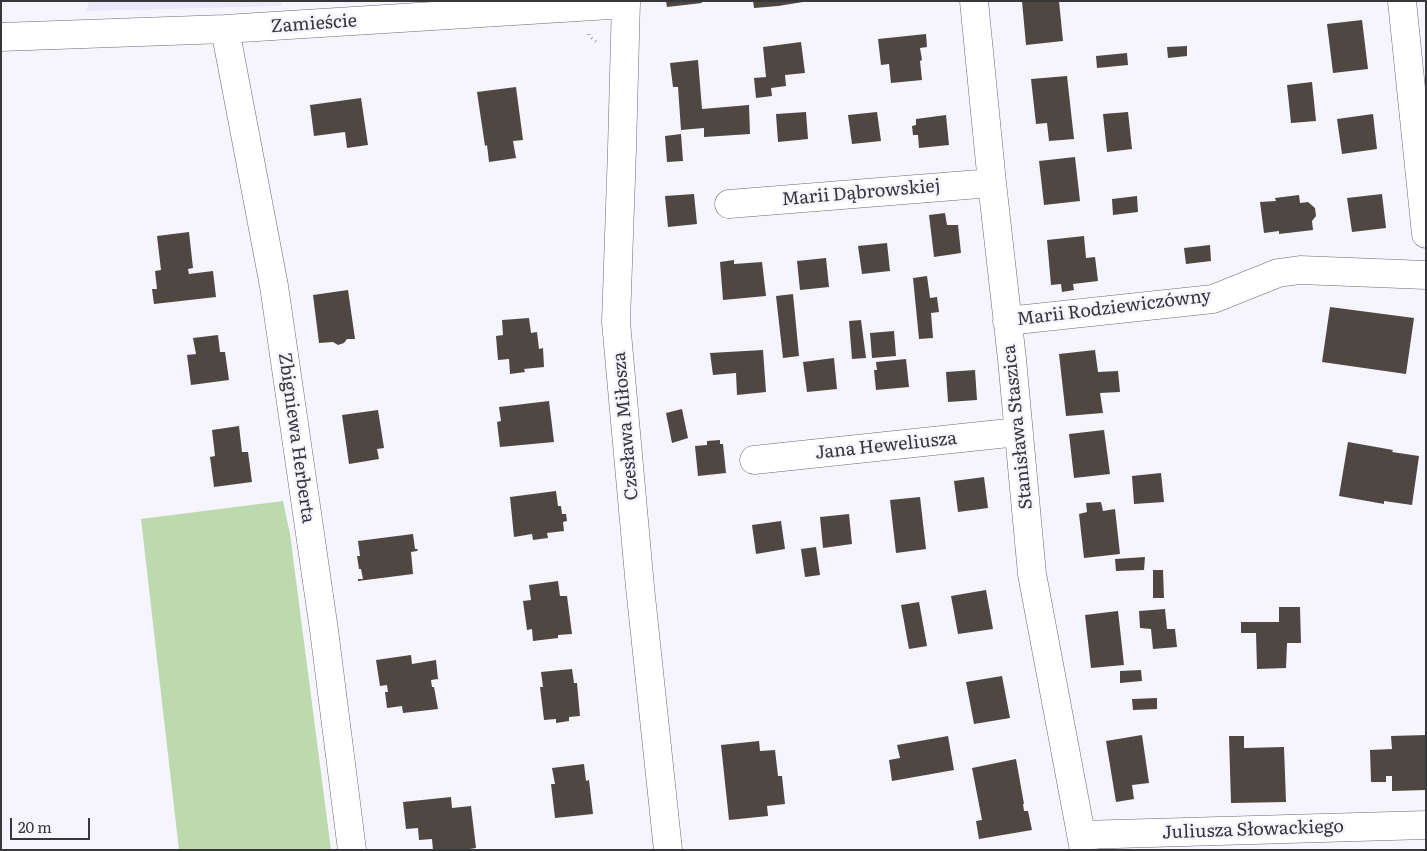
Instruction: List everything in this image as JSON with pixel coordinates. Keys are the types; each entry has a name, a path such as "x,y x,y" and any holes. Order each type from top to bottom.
{"street":[{"name":"Stanisława Staszica","path":"974,1 1032,574 1082,842"},
{"path":"1402,1 1426,234"},
{"name":"Zamieście","path":"1,36 225,29 626,3"},
{"name":"Czesława Miłosza","path":"626,3 616,322 640,587 668,850"},
{"name":"Zbigniewa Herberta","path":"225,29 274,286 324,630 352,850"},
{"name":"Marii Dąbrowskiej","path":"729,204 992,183"},
{"name":"Marii Rodziewiczówny","path":"1007,321 1213,298 1278,274 1300,270 1426,275"},
{"name":"Jana Heweliusza","path":"754,460 1018,432"},
{"name":"Juliusza Słowackiego","path":"1082,842 1426,825"}],"shaded area":[{"path":"89,1 282,1 281,6 86,11"}],"green space":[{"path":"283,501 290,534 331,850 179,850 141,519"}],"building":[{"path":"666,1 701,1 702,3 667,7"},
{"path":"753,1 803,1 803,2 754,8"},
{"path":"1022,1 1059,1 1063,41 1026,45"},
{"path":"1362,20 1368,69 1333,73 1327,24"},
{"path":"926,34 927,47 920,48 922,80 891,83 889,64 881,65 878,39"},
{"path":"801,42 805,73 785,75 786,86 771,88 772,96 756,98 754,78 766,77 763,47"},
{"path":"1187,46 1187,56 1168,58 1167,47"},
{"path":"1127,53 1128,65 1097,68 1096,56"},
{"path":"698,60 702,109 749,105 750,134 704,137 704,128 681,130 678,87 673,87 670,63"},
{"path":"1067,76 1074,139 1049,141 1047,123 1036,124 1031,79"},
{"path":"1312,82 1316,121 1291,123 1287,85"},
{"path":"516,87 523,140 513,141 516,158 489,162 477,92"},
{"path":"361,98 368,145 347,148 345,132 314,136 310,105"},
{"path":"806,112 808,139 778,142 776,114"},
{"path":"877,112 881,141 852,144 848,115"},
{"path":"1128,112 1132,149 1107,152 1103,114"},
{"path":"1373,114 1377,149 1342,154 1337,119"},
{"path":"946,115 949,145 919,148 918,135 913,135 912,126 916,125 916,119"},
{"path":"681,134 683,161 667,162 665,136"},
{"path":"1075,157 1080,201 1044,205 1039,161"},
{"path":"694,194 697,224 668,227 665,196"},
{"path":"1382,194 1386,228 1352,232 1347,198"},
{"path":"1299,195 1300,203 1308,202 1315,208 1316,216 1312,221 1313,230 1279,234 1279,231 1264,233 1260,202 1276,201 1275,198"},
{"path":"1137,196 1138,212 1113,215 1112,199"},
{"path":"945,213 947,225 958,225 961,253 934,257 929,215"},
{"path":"189,232 193,268 188,269 189,274 213,271 216,297 154,304 152,289 157,289 155,271 161,270 157,236"},
{"path":"1084,236 1086,258 1095,257 1098,281 1073,284 1074,290 1062,292 1061,284 1051,285 1047,240"},
{"path":"887,243 890,271 862,274 858,246"},
{"path":"1210,245 1211,261 1186,264 1184,248"},
{"path":"826,258 829,287 800,290 797,261"},
{"path":"734,260 734,264 762,262 766,296 723,300 720,262"},
{"path":"927,276 930,298 937,297 939,312 931,313 933,338 919,339 913,278"},
{"path":"348,290 355,339 347,339 344,343 338,345 333,342 319,343 313,295"},
{"path":"793,294 799,356 783,358 776,296"},
{"path":"1330,307 1414,318 1406,374 1322,362"},
{"path":"529,318 531,333 537,332 539,349 543,348 544,367 524,369 525,372 510,374 509,359 498,360 496,336 503,335 502,320"},
{"path":"861,320 866,358 852,359 849,321"},
{"path":"894,331 896,356 872,358 870,333"},
{"path":"218,335 220,352 225,352 229,380 191,385 187,355 196,354 193,338"},
{"path":"763,350 766,392 737,395 736,373 713,375 710,353"},
{"path":"1095,350 1098,372 1118,371 1120,392 1100,393 1103,413 1066,416 1059,354"},
{"path":"834,358 837,389 807,392 803,362"},
{"path":"906,359 909,387 876,390 874,370 877,370 876,362"},
{"path":"975,370 977,400 948,402 946,372"},
{"path":"549,401 554,442 500,447 497,422 501,421 499,407"},
{"path":"682,409 688,438 672,443 666,413"},
{"path":"378,410 384,448 377,449 379,459 349,464 342,415"},
{"path":"239,426 242,452 248,452 252,482 214,487 210,457 215,456 212,430"},
{"path":"1104,430 1110,474 1074,478 1069,434"},
{"path":"720,440 720,444 723,444 726,473 698,476 695,446 707,445 707,441"},
{"path":"1348,442 1419,456 1412,505 1384,501 1384,504 1339,496"},
{"path":"1161,473 1164,502 1134,504 1132,476"},
{"path":"984,477 988,508 958,512 954,481"},
{"path":"556,491 558,506 561,506 562,514 566,514 567,521 563,522 564,531 547,533 548,538 533,540 532,534 514,537 510,497"},
{"path":"920,497 926,549 896,553 890,500"},
{"path":"1101,502 1103,511 1115,509 1120,554 1084,558 1079,514 1087,512 1086,503"},
{"path":"849,514 852,544 823,548 820,517"},
{"path":"781,521 785,549 756,554 752,525"},
{"path":"413,534 415,549 418,549 411,552 413,574 358,581 358,579 363,579 357,556 360,556 358,541"},
{"path":"816,547 820,575 805,577 801,549"},
{"path":"1145,557 1144,570 1116,571 1115,559"},
{"path":"1153,570 1163,570 1164,598 1153,598"},
{"path":"558,581 560,596 567,596 572,634 533,641 532,629 527,630 523,601 531,600 529,585"},
{"path":"986,590 993,629 958,634 951,596"},
{"path":"919,602 927,646 909,649 901,605"},
{"path":"1279,607 1300,607 1301,643 1287,643 1286,668 1257,669 1256,633 1241,633 1241,622 1279,622"},
{"path":"1165,609 1167,629 1175,629 1177,647 1153,649 1151,629 1140,628 1139,611"},
{"path":"1118,611 1124,665 1091,668 1085,615"},
{"path":"411,655 412,664 436,660 438,679 431,680 438,709 403,713 402,706 387,708 385,692 388,692 387,685 380,686 376,660"},
{"path":"572,669 574,683 577,683 580,716 569,717 569,721 556,723 556,719 544,720 540,687 543,687 541,672"},
{"path":"1141,670 1142,681 1120,683 1120,671"},
{"path":"1002,676 1010,718 974,724 966,682"},
{"path":"1157,698 1157,709 1133,710 1132,699"},
{"path":"1142,735 1149,783 1132,785 1134,799 1116,802 1106,741"},
{"path":"1426,735 1426,790 1392,791 1392,776 1386,776 1386,782 1371,782 1370,750 1392,749 1391,736"},
{"path":"948,736 954,770 892,781 889,760 900,758 897,745"},
{"path":"1229,736 1244,736 1244,748 1284,747 1286,802 1231,803"},
{"path":"759,741 760,751 775,750 778,776 782,776 785,804 767,806 768,816 729,820 721,745"},
{"path":"1016,759 1024,811 1028,811 1032,830 979,839 976,821 982,820 972,768"},
{"path":"584,764 586,781 589,780 593,814 555,818 551,784 555,784 552,768"},
{"path":"451,797 452,808 471,806 476,848 433,850 432,839 419,840 418,828 406,829 403,802"}]}
